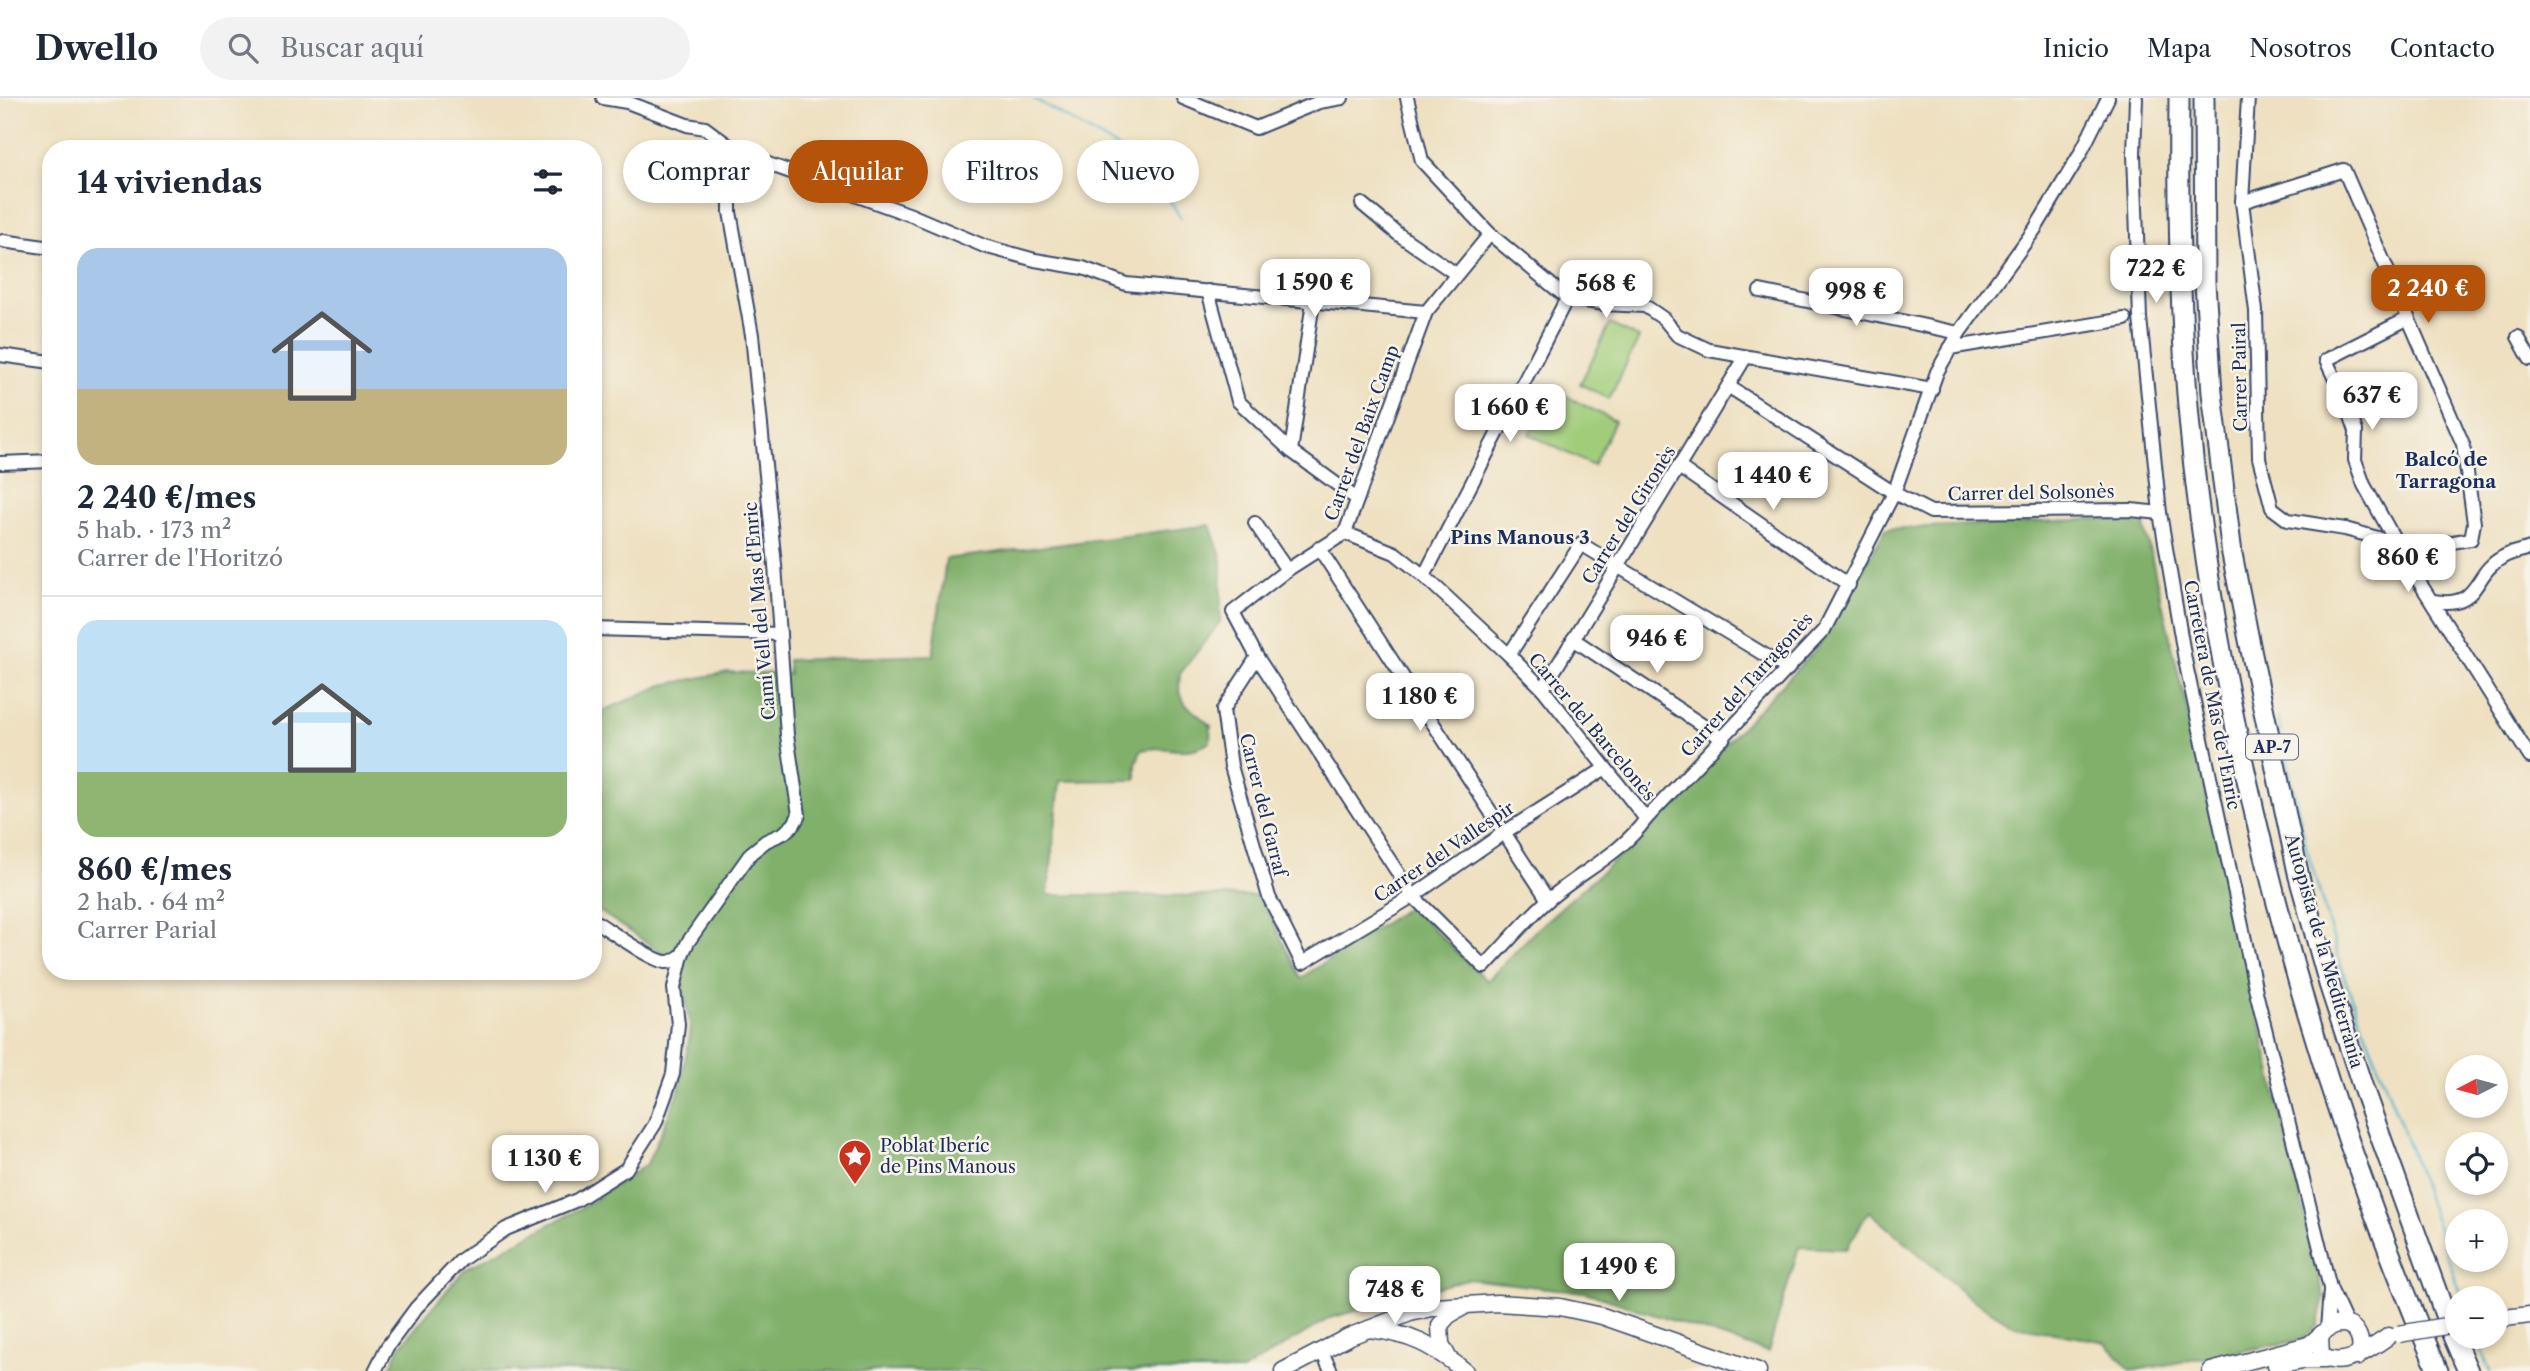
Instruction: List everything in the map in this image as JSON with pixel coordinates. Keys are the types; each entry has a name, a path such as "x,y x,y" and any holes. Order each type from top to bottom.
{"highway":[{"name":"Autopista de la Mediterrània","path":"2179,98 2181,280 2187,395 2202,529 2221,658 2270,881 2333,1098 2377,1222 2438,1371"},
{"name":"Autopista de la Mediterrània","path":"2204,98 2206,283 2212,393 2232,554 2252,655 2299,877 2329,984 2364,1091 2452,1335 2468,1371"}],"main road":[{"path":"1283,1371 1367,1328 1423,1312 1469,1304 1527,1303 1602,1316 1758,1371"},
{"path":"1421,1342 1437,1340 1449,1315 1469,1304"},
{"path":"1423,1312 1435,1318 1440,1330 1441,1344 1449,1359"},
{"path":"1421,1342 1413,1327 1423,1312"},
{"path":"2508,1318 2530,1315"},
{"path":"2211,1371 2291,1351 2340,1324 2353,1329 2394,1335 2445,1326"},
{"path":"1367,1328 1395,1332 1421,1342 1465,1371"},
{"path":"2353,1329 2361,1342 2358,1357"},
{"path":"2324,1334 2319,1349 2325,1360"},
{"path":"2250,1371 2291,1361 2325,1360 2339,1367 2353,1363 2358,1357 2394,1335"}],"street":[{"path":"603,98 627,102 687,125 705,128 721,140"},
{"path":"1183,98 1256,128 1319,100 1342,98"},
{"path":"1408,98 1422,161 1490,234 1567,298 1645,306 1664,319 1677,335 1709,350 1932,389"},
{"name":"Carrer del Tarragonès","path":"1413,896 1484,967 1548,900 1599,865 1635,835 1646,819 1824,630 1894,493 1937,372 1959,333 2035,229 2079,156 2108,98"},
{"name":"Carretera de Mas de l'Enric","path":"2136,98 2134,154 2140,318 2160,513 2185,660 2254,983 2330,1287"},
{"name":"Carrer Pairal","path":"2248,98 2242,202 2256,311 2259,458 2272,508 2288,520 2345,529 2378,538 2408,564"},
{"path":"774,166 911,215 984,246 1035,260 1083,268 1126,284 1426,312"},
{"path":"2242,202 2344,170 2463,444 2474,523 2470,539 2436,545 2408,564"},
{"name":"Camí Vell del Mas d'Enric","path":"375,1371 387,1346 416,1308 461,1260 506,1229 577,1200 626,1169 655,1124 673,1074 678,1024 674,988 682,955 704,918 751,853 766,841 784,833 799,815 787,735 752,334 730,203"},
{"path":"1362,204 1398,234 1456,274"},
{"name":"Carrer del Baix Camp","path":"1257,657 1233,612 1287,570 1345,533 1426,312 1490,234"},
{"path":"3,241 42,247"},
{"path":"1208,290 1238,401 1291,451 1357,499"},
{"path":"1760,291 1959,333"},
{"path":"1423,576 1567,298"},
{"path":"1291,451 1313,302"},
{"path":"1950,348 2125,319"},
{"path":"2407,319 2326,360 2356,431 2355,460 2364,485 2408,564 2530,757"},
{"path":"2518,337 2530,359"},
{"path":"0,355 42,361"},
{"name":"Carrer del Gironès","path":"1543,689 1745,358"},
{"name":"Carrer del Solsonès","path":"1728,386 1894,493 1931,512 2131,510 2160,513"},
{"path":"0,463 42,461"},
{"path":"1679,467 1849,585"},
{"path":"1255,523 1287,570"},
{"name":"Carrer del Barcelonès","path":"1345,533 1395,553 1509,655 1543,689 1646,819"},
{"path":"1509,655 1581,544 1788,669"},
{"path":"1319,548 1548,900"},
{"path":"2433,601 2450,604 2472,593 2484,573 2502,557 2530,548"},
{"path":"602,629 780,634"},
{"path":"1573,639 1723,739"},
{"path":"1257,657 1413,896"},
{"name":"Carrer del Garraf","path":"1257,657 1223,710 1231,766 1269,897 1302,964"},
{"name":"Carrer del Vallespir","path":"1302,964 1413,896 1505,832 1605,769"},
{"path":"602,925 664,962 671,962 682,955"},
{"path":"2330,1287 2353,1329"},
{"path":"2324,1334 2330,1287"},
{"path":"1321,1350 1331,1371"}],"green space":[{"path":"1610,324 1639,338 1609,399 1580,384"},
{"path":"1552,389 1615,421 1593,466 1529,434"},
{"path":"2142,517 2324,1298 2317,1326 2302,1340 2131,1371 2105,1342 2015,1326 1970,1298 1869,1211 1846,1249 1799,1247 1768,1352 1585,1292 1467,1279 1330,1318 1242,1371 389,1371 400,1347 464,1270 583,1207 647,1164 679,1092 691,1029 678,963 602,913 602,711 663,685 728,672 789,674 788,660 933,655 946,559 1210,525 1222,560 1220,622 1180,674 1179,690 1185,704 1211,726 1210,742 1201,747 1184,750 1141,750 1136,764 1136,780 1060,781 1048,895 1260,896 1301,978 1410,906 1487,981 1538,928 1615,860 1819,646 1886,529"}],"waterway":[{"path":"1033,98 1145,164 1181,218"},
{"path":"2278,718 2307,850 2345,979 2411,1151 2458,1286"},
{"path":"2481,1349 2490,1371"}],"place":[{"name":"Poblat Iberíc de Pins Manous","path":"855,1186"}],"district":[{"name":"Balcó de Tarragona","path":"2446,470"},
{"name":"Pins Manous 3","path":"1520,537"}]}
